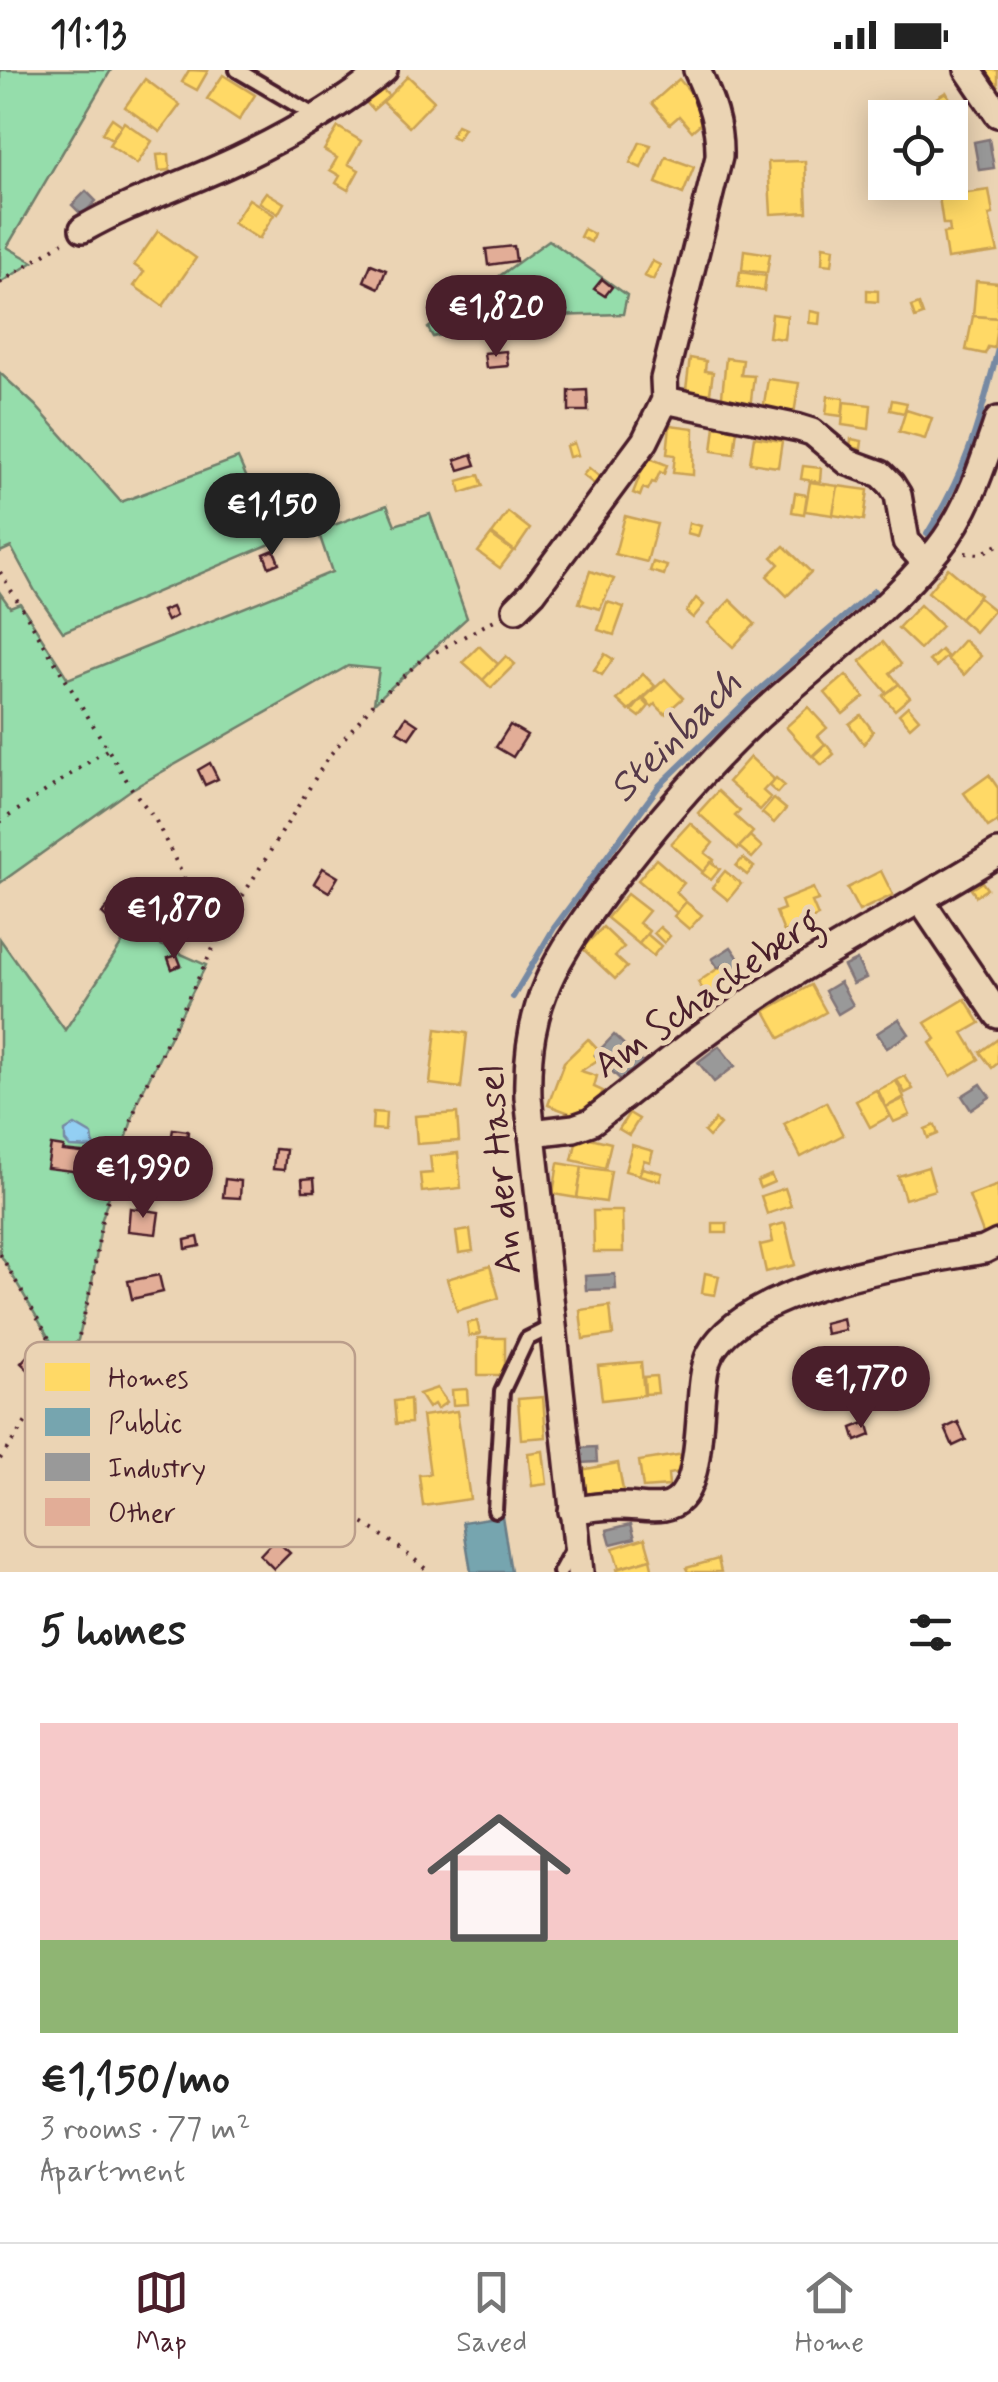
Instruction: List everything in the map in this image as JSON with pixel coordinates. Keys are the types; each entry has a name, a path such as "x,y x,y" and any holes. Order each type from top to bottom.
{"street":[{"path":"82,229 238,159 317,117 384,70"},
{"path":"516,608 533,592 620,478 645,442 665,400 664,379 718,157 720,134 712,103 696,70"},
{"path":"968,70 998,114"},
{"path":"665,400 812,432 848,462 881,474 898,495 906,541 926,562"},
{"name":"An der Hasel","path":"580,1572 532,1133 527,1056 530,1030 554,964 676,799 775,701 888,604 953,527 978,478 998,420"},
{"name":"Am Schackeberg","path":"532,1133 591,1122 763,994 998,853"},
{"path":"921,901 998,1015"},
{"path":"572,1510 663,1508 682,1498 693,1475 710,1354 735,1326 781,1299 859,1274 984,1250 998,1243"}],"lane":[{"path":"237,70 317,117"},
{"path":"495,1510 502,1392 527,1339 553,1326"},
{"path":"560,1572 575,1544"}],"path":[{"path":"0,283 82,229"},
{"path":"980,554 998,545"},
{"path":"0,572 155,819 202,914 224,926"},
{"path":"77,1342 92,1283 102,1219 138,1100 224,926 320,770 374,703 421,660 516,608"},
{"path":"0,822 109,749"},
{"path":"0,1254 51,1342"},
{"path":"0,1459 25,1423"},
{"path":"355,1521 429,1572"}],"green space":[{"path":"0,70 111,70 7,247 33,262 0,283"},
{"path":"549,240 627,295 623,314 512,317 433,337 428,328"},
{"path":"0,373 35,405 121,502 238,458 275,542 63,632 11,547 0,552"},
{"path":"387,505 395,525 430,514 467,618 374,703 379,669 348,666 132,789 0,883 0,593 10,607 20,603 68,679 332,572 318,531"},
{"path":"130,931 206,965 138,1100 102,1219 78,1340 51,1342 0,1254 0,939 65,1030"}],"water":[{"path":"75,1125 92,1135 94,1148 70,1147 65,1141 65,1131"}],"building: Homes":[{"path":"189,70 208,71 197,90 182,82"},
{"path":"979,70 998,70 998,96"},
{"path":"223,75 255,95 239,120 207,99"},
{"path":"408,76 434,101 409,127 383,102"},
{"path":"145,79 180,105 160,132 125,107"},
{"path":"679,79 707,118 692,131 679,116 670,124 652,103"},
{"path":"380,87 389,96 373,110 365,101"},
{"path":"946,92 951,100 933,100"},
{"path":"112,118 122,125 112,139 102,133"},
{"path":"124,122 152,141 137,164 109,145"},
{"path":"457,125 464,128 457,139 451,136"},
{"path":"338,127 361,141 348,164 359,170 348,190 336,183 340,176 330,170 337,158 324,150"},
{"path":"640,142 651,145 641,168 630,163"},
{"path":"169,154 170,170 159,171 157,155"},
{"path":"666,157 694,167 683,194 656,183"},
{"path":"805,161 807,212 771,214 768,162"},
{"path":"989,190 993,214 989,215 998,252 947,259 943,233 950,232 949,224 943,224 939,200 968,200 968,193"},
{"path":"266,192 284,203 278,214 259,202"},
{"path":"249,199 274,215 259,239 233,223"},
{"path":"584,229 594,234 591,242 580,237"},
{"path":"158,231 196,258 163,306 134,286 144,272 134,265"},
{"path":"823,246 834,248 832,265 822,264"},
{"path":"744,250 770,254 767,273 742,270"},
{"path":"652,261 660,265 653,280 644,276"},
{"path":"740,272 766,276 764,291 738,287"},
{"path":"976,281 998,283 998,318 973,316"},
{"path":"867,290 878,291 878,302 867,301"},
{"path":"919,304 923,315 915,318 911,307"},
{"path":"810,311 820,313 819,324 809,323"},
{"path":"772,314 787,316 784,339 769,337"},
{"path":"973,316 998,318 994,348 988,347 985,354 966,350"},
{"path":"690,358 706,361 705,371 713,372 709,400 685,397"},
{"path":"726,358 743,360 741,375 754,376 750,408 721,405"},
{"path":"768,379 799,383 794,414 763,410"},
{"path":"828,396 844,398 842,416 826,414"},
{"path":"892,400 907,403 904,413 890,410"},
{"path":"844,402 871,405 869,429 842,425"},
{"path":"906,410 932,418 925,439 899,432"},
{"path":"670,425 694,428 693,475 673,473 675,455 667,454"},
{"path":"715,426 737,429 734,454 712,451"},
{"path":"754,437 782,441 778,467 750,463"},
{"path":"851,439 862,441 861,449 850,447"},
{"path":"574,443 578,455 569,457 566,446"},
{"path":"647,457 667,465 664,474 660,472 655,483 648,490 643,488 640,496 633,493"},
{"path":"803,466 821,468 820,482 801,479"},
{"path":"589,468 600,477 594,484 583,475"},
{"path":"479,475 483,486 461,493 458,481"},
{"path":"810,482 838,486 833,515 805,511"},
{"path":"838,486 868,490 864,520 833,515"},
{"path":"795,493 807,495 804,514 792,512"},
{"path":"508,512 530,529 515,551 492,534"},
{"path":"625,516 657,524 647,562 615,554"},
{"path":"689,523 701,526 698,536 687,533"},
{"path":"491,535 513,551 500,568 478,552"},
{"path":"784,546 811,572 787,596 767,576 779,564 772,557"},
{"path":"653,562 667,566 664,575 650,571"},
{"path":"948,568 980,595 960,619 928,592"},
{"path":"590,571 614,579 600,609 579,603"},
{"path":"978,597 994,610 975,632 960,619"},
{"path":"696,598 704,605 693,618 686,612"},
{"path":"730,600 755,624 733,647 708,623"},
{"path":"607,602 624,607 614,635 598,630"},
{"path":"920,605 942,626 920,649 898,628"},
{"path":"964,640 981,656 964,675 947,659"},
{"path":"883,642 901,664 890,673 899,684 887,693 860,661"},
{"path":"479,646 498,664 483,680 463,662"},
{"path":"941,650 947,656 936,667 929,661"},
{"path":"605,654 613,659 602,675 594,670"},
{"path":"506,656 515,664 491,688 483,680"},
{"path":"643,674 655,686 629,711 617,700"},
{"path":"846,675 864,697 843,714 825,693"},
{"path":"665,679 683,698 665,714 644,698"},
{"path":"899,684 910,697 895,710 883,696"},
{"path":"642,699 649,706 640,717 632,711"},
{"path":"908,706 919,719 910,727 899,714"},
{"path":"808,707 827,728 818,736 825,744 812,756 786,727"},
{"path":"861,715 873,731 864,744 849,724"},
{"path":"826,744 834,754 822,765 813,756"},
{"path":"750,757 774,779 763,791 771,798 760,810 728,782"},
{"path":"989,775 998,788 998,824 988,827 964,793"},
{"path":"776,778 784,785 777,793 769,786"},
{"path":"718,791 740,811 735,816 753,832 738,849 698,813"},
{"path":"774,799 786,809 774,823 762,813"},
{"path":"690,823 713,843 705,853 714,860 703,872 671,844"},
{"path":"750,836 762,847 752,858 739,847"},
{"path":"743,858 754,867 747,875 736,866"},
{"path":"656,859 684,883 676,892 686,902 677,913 638,880"},
{"path":"711,862 720,869 711,880 702,873"},
{"path":"725,871 741,884 728,900 712,887"},
{"path":"881,871 893,895 859,911 847,888"},
{"path":"982,882 987,889 976,896 971,889"},
{"path":"813,888 818,900 812,902 818,916 784,932 776,912 784,909 781,901"},
{"path":"627,894 649,911 639,923 649,931 639,944 607,918"},
{"path":"686,902 702,915 689,929 674,916"},
{"path":"603,927 624,947 615,956 627,967 615,979 582,948"},
{"path":"660,927 670,936 664,943 654,933"},
{"path":"647,934 661,946 653,956 639,944"},
{"path":"723,965 739,987 713,1005 698,982"},
{"path":"811,985 826,1012 780,1038 765,1011"},
{"path":"965,999 980,1023 963,1033 979,1059 951,1076 930,1043 936,1039 925,1023"},
{"path":"436,1029 467,1033 461,1088 430,1084"},
{"path":"588,1039 599,1051 595,1055 599,1059 581,1071 597,1076 594,1087 603,1091 588,1120 548,1105 564,1062"},
{"path":"998,1039 998,1063 992,1068 980,1052"},
{"path":"905,1076 913,1089 905,1093 897,1080"},
{"path":"896,1081 904,1097 886,1107 878,1090"},
{"path":"876,1090 890,1116 870,1127 856,1101"},
{"path":"903,1099 910,1115 894,1122 886,1107"},
{"path":"826,1102 843,1135 801,1157 784,1124"},
{"path":"373,1112 386,1113 385,1130 372,1129"},
{"path":"457,1113 459,1141 417,1144 415,1116"},
{"path":"629,1113 639,1119 629,1135 619,1129"},
{"path":"715,1120 720,1125 709,1137 704,1132"},
{"path":"935,1125 938,1134 928,1138 925,1129"},
{"path":"578,1135 611,1143 605,1168 572,1160"},
{"path":"632,1145 653,1151 650,1162 644,1160 639,1175 625,1171"},
{"path":"458,1153 461,1188 422,1192 420,1174 432,1173 430,1156"},
{"path":"558,1163 582,1167 577,1198 553,1194"},
{"path":"582,1167 611,1171 606,1202 577,1198"},
{"path":"928,1167 935,1190 905,1199 898,1176"},
{"path":"642,1168 662,1173 660,1181 639,1175"},
{"path":"771,1175 774,1182 760,1188 757,1181"},
{"path":"998,1185 998,1231 984,1236 969,1196"},
{"path":"785,1188 791,1206 767,1214 761,1196"},
{"path":"593,1211 622,1211 623,1252 594,1252"},
{"path":"713,1223 727,1223 727,1233 713,1233"},
{"path":"785,1223 795,1265 766,1272 760,1245 773,1242 770,1227"},
{"path":"470,1230 473,1251 459,1253 456,1232"},
{"path":"490,1266 499,1298 457,1311 447,1279"},
{"path":"705,1273 719,1276 715,1295 702,1293"},
{"path":"610,1306 613,1335 583,1339 580,1310"},
{"path":"477,1321 480,1334 469,1336 467,1323"},
{"path":"478,1338 505,1338 505,1375 478,1375"},
{"path":"641,1362 644,1395 602,1400 598,1366"},
{"path":"656,1376 658,1393 645,1394 644,1377"},
{"path":"437,1388 447,1402 437,1409 434,1404 428,1408 419,1394"},
{"path":"467,1389 468,1404 453,1405 452,1390"},
{"path":"543,1397 546,1437 521,1439 518,1399"},
{"path":"410,1399 411,1423 396,1424 394,1401"},
{"path":"457,1411 470,1499 423,1506 419,1475 430,1474 422,1416"},
{"path":"543,1451 547,1484 532,1486 528,1453"},
{"path":"684,1454 686,1471 668,1474 669,1486 643,1488 639,1461"},
{"path":"618,1463 624,1495 582,1502 576,1471"},
{"path":"645,1538 651,1559 619,1568 613,1548"},
{"path":"650,1559 653,1572 618,1572 617,1569"},
{"path":"718,1559 721,1572 688,1572 686,1568"}],"building: Public":[{"path":"502,1516 511,1572 471,1572 463,1522"}],"building: Industry":[{"path":"989,139 994,168 979,170 974,142"},
{"path":"86,191 96,201 82,215 72,205"},
{"path":"731,947 747,970 733,979 723,965 718,968 712,959"},
{"path":"857,960 866,978 853,984 844,966"},
{"path":"840,982 853,1005 838,1014 825,991"},
{"path":"899,1019 909,1034 887,1048 877,1033"},
{"path":"614,1035 644,1064 625,1084 595,1055"},
{"path":"719,1046 735,1066 714,1082 698,1062"},
{"path":"981,1084 990,1097 971,1110 962,1096"},
{"path":"615,1274 616,1289 586,1290 585,1276"},
{"path":"596,1447 597,1462 580,1463 579,1448"},
{"path":"631,1524 635,1538 611,1544 607,1530"}],"building: Other":[{"path":"514,246 516,261 488,265 486,249"},
{"path":"371,264 386,270 379,288 364,281"},
{"path":"602,279 612,287 605,296 594,289"},
{"path":"506,351 508,366 486,368 484,353"},
{"path":"587,390 588,411 569,411 569,391"},
{"path":"472,454 476,465 459,470 455,460"},
{"path":"274,550 279,563 269,567 264,554"},
{"path":"172,607 176,616 167,621 162,611"},
{"path":"406,717 418,725 409,738 397,731"},
{"path":"510,725 527,735 513,757 496,747"},
{"path":"210,763 218,779 205,785 198,770"},
{"path":"323,868 338,877 329,892 314,883"},
{"path":"114,900 129,915 117,928 102,914"},
{"path":"177,955 181,965 172,969 168,958"},
{"path":"173,1129 188,1131 186,1149 170,1147"},
{"path":"51,1145 64,1147 63,1151 91,1154 90,1173 47,1168"},
{"path":"275,1149 286,1150 284,1170 273,1169"},
{"path":"314,1178 315,1191 303,1191 302,1179"},
{"path":"225,1179 241,1181 240,1198 223,1197"},
{"path":"130,1208 159,1212 156,1234 128,1231"},
{"path":"198,1237 200,1246 186,1249 185,1240"},
{"path":"159,1275 163,1292 132,1299 128,1281"},
{"path":"843,1318 845,1330 826,1334 824,1323"},
{"path":"867,1422 871,1435 856,1441 852,1428"},
{"path":"958,1422 966,1440 953,1446 945,1428"},
{"path":"268,1547 284,1547 290,1553 274,1569 260,1555"}],"waterway":[{"name":"Steinbach","path":"927,534 962,466 998,349"},
{"name":"Steinbach","path":"513,997 554,928 659,786 751,697 874,591"}]}
